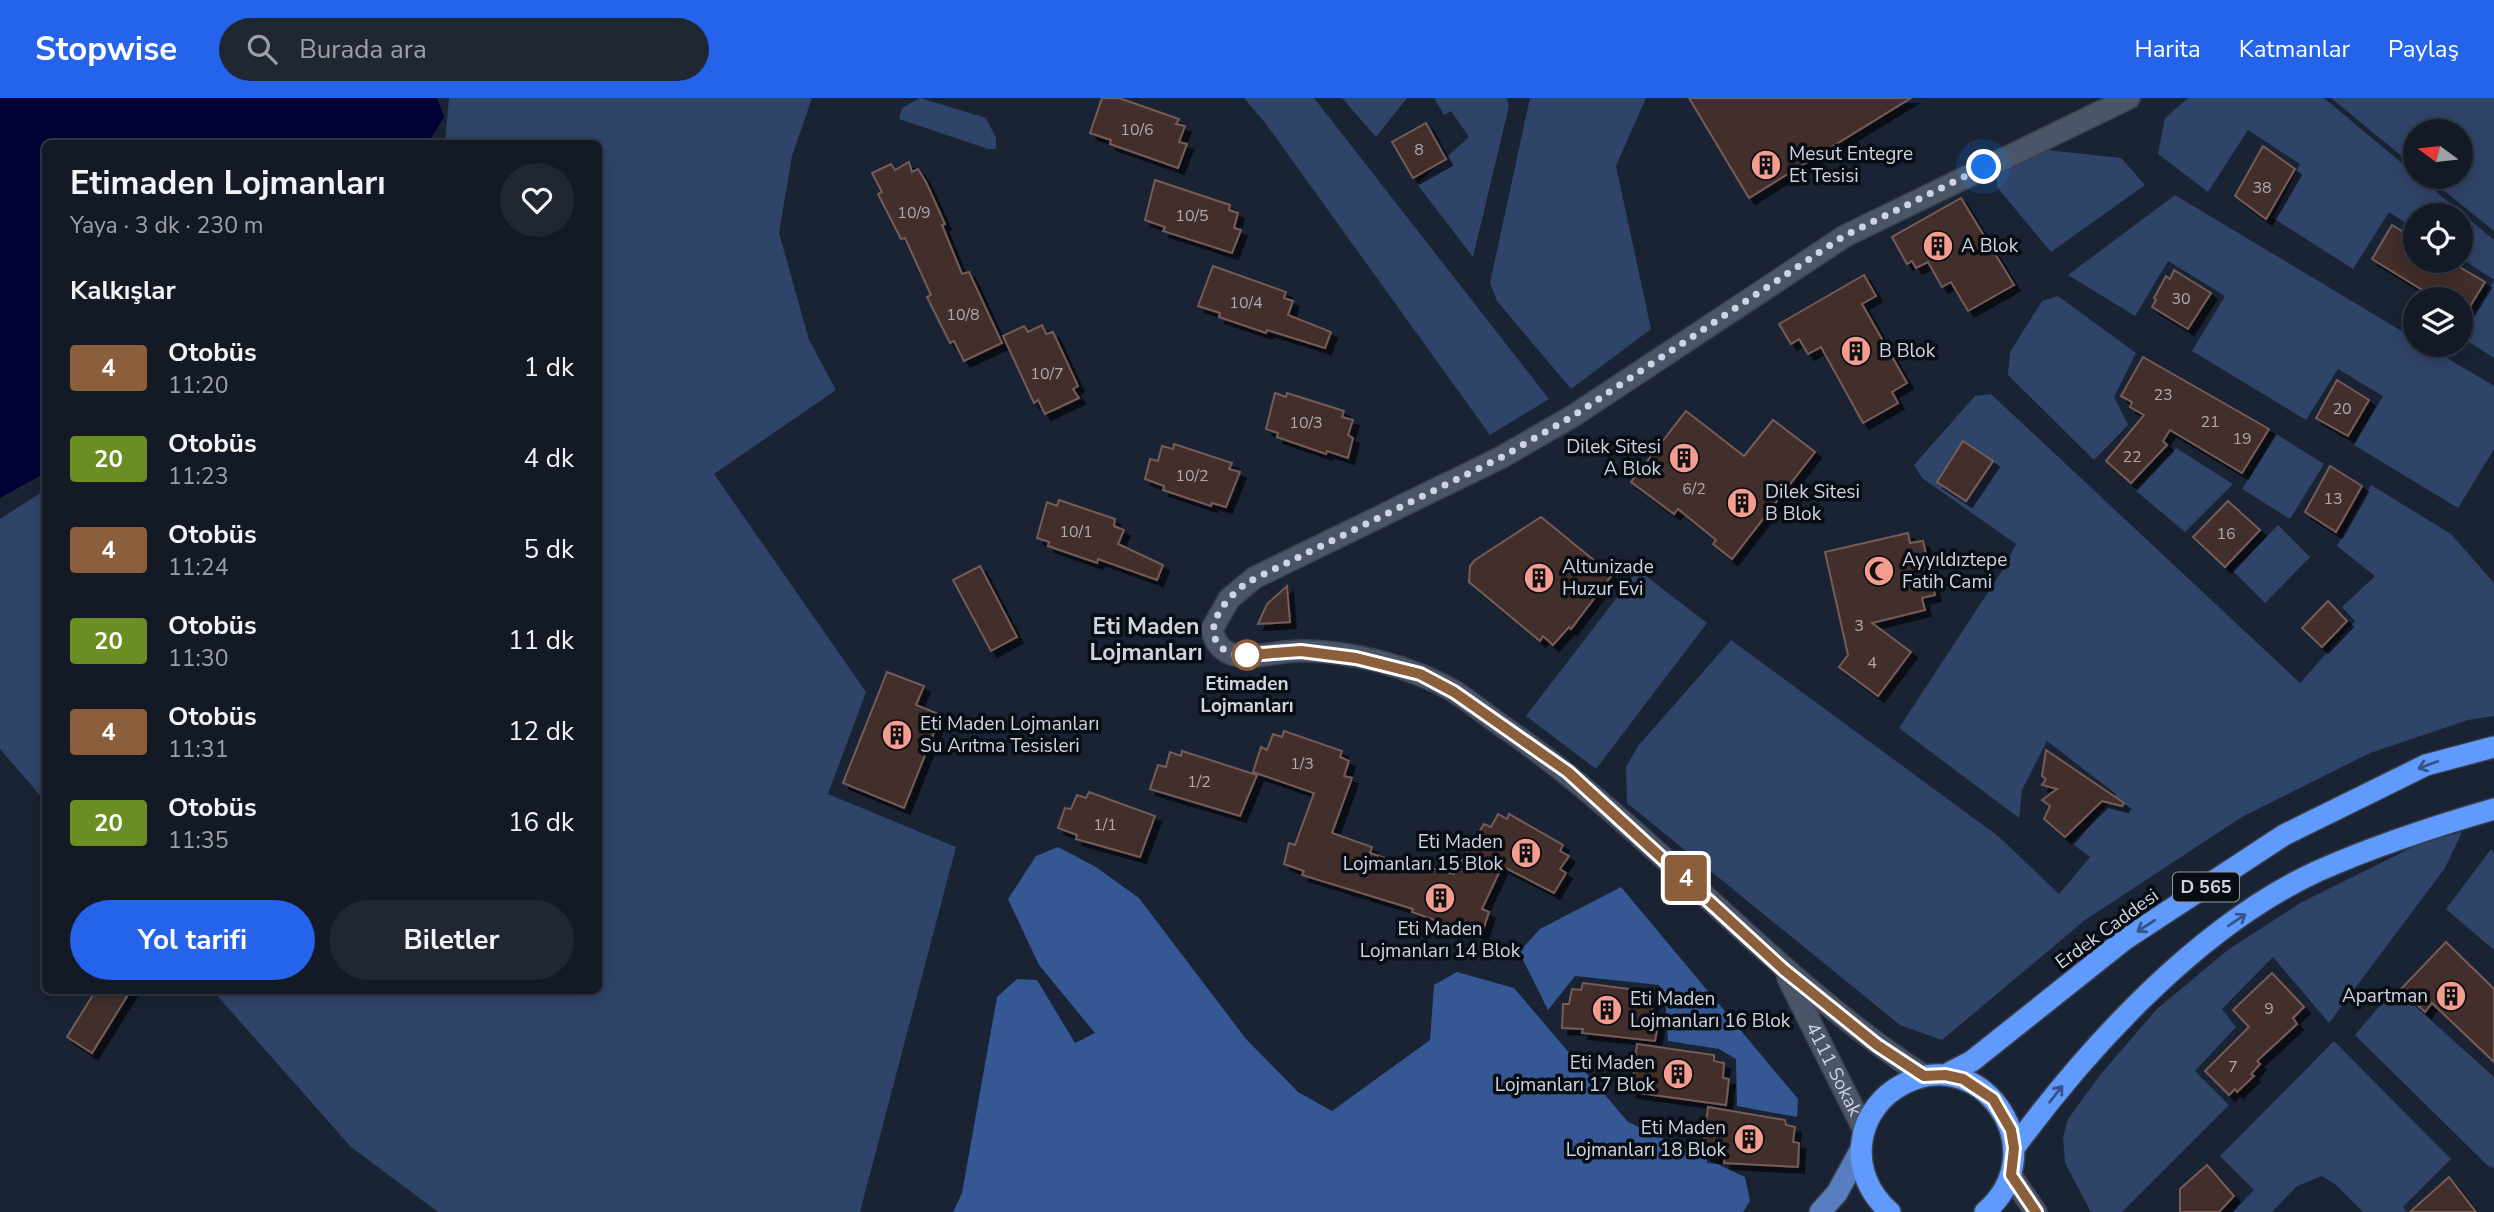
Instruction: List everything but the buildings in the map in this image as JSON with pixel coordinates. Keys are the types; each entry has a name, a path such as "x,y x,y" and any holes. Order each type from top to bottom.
{"highway":[{"name":"Erdek Caddesi","path":"1934,1076 1972,1061 2124,940 2284,835 2426,765 2494,747"},
{"name":"D 565","path":"2014,1148 2105,1034 2235,921 2317,872 2494,809"},
{"name":"D 565","path":"1862,1140 1872,1111 1886,1094 1904,1083 1934,1076"},
{"path":"1934,1076 1971,1083 1993,1099 2008,1122 2014,1148 2011,1175 2003,1191 1985,1212"},
{"path":"1862,1140 1862,1170 1870,1189 1890,1212"}],"main road":[{"path":"1819,1212 1837,1193 1862,1140"}],"street":[{"name":"4111 Sokak","path":"1934,1076 1877,1045 1784,970 1568,772 1454,692 1420,674 1356,658 1301,651 1237,655 1227,652 1213,638 1212,629 1223,606 1254,578 1434,492 1573,416 1844,236 2129,98"},
{"name":"4111 Sokak","path":"1784,970 1862,1140"},
{"path":"2011,1175 2036,1212"}],"shaded area":[{"path":"0,98 437,98 444,117 430,140 42,140 42,475 0,498"},
{"path":"449,98 812,98 792,156 779,233 809,340 836,390 714,474 866,692 828,794 956,847 860,1212 438,1212 351,1147 216,994 602,994 602,140 445,140"},
{"path":"920,98 986,118 996,138 996,149 988,149 899,119 902,108"},
{"path":"1244,98 1314,98 1549,399 1490,435 1266,124"},
{"path":"1342,98 1407,98 1376,137"},
{"path":"1434,98 1507,98 1509,106 1473,257 1417,184 1469,137 1451,111 1444,115"},
{"path":"1530,98 1646,98 1616,166 1651,329 1571,389 1497,301 1490,283"},
{"path":"2188,98 2324,98 2403,164 2403,189 2433,189 2450,203 2403,203 2403,221 2389,212 2353,269 2273,218 2300,164 2248,130 2208,192 2158,154 2165,118"},
{"path":"2331,98 2494,98 2494,231 2473,214 2473,203 2459,203 2442,189 2473,189 2473,119 2403,119 2403,157"},
{"path":"2047,150 2121,158 2145,185 2051,252 1997,187 1997,174"},
{"path":"2175,195 2403,332 2403,357 2445,357 2494,386 2494,449 2458,508 2354,445 2383,396 2338,369 2306,420 2192,351 2225,296 2168,261 2135,316 2068,275"},
{"path":"2473,222 2494,240 2494,280 2473,266"},
{"path":"2494,280 2494,358 2473,345 2473,316"},
{"path":"2058,296 2136,353 2114,397 2128,425 2094,460 2008,375 2010,352 2042,301"},
{"path":"1991,394 2300,683 2355,621 2342,607 2375,576 2337,546 2371,485 2451,534 2494,583 2494,716 2468,720 2370,753 2242,817 2085,920 1942,1040 1900,1025 1627,803 1626,767 1638,746 1731,640 1998,836 2059,894 2090,857 2074,845 2116,794 2047,741 2022,790 2019,818 1899,728 2002,571 2016,544 1922,478 1914,465 1975,396"},
{"path":"2276,434 2324,464 2290,519 2242,489"},
{"path":"2176,448 2233,484 2185,532 2135,490"},
{"path":"42,492 42,798 0,749 0,519"},
{"path":"2278,525 2310,557 2265,603 2233,571"},
{"path":"1638,570 1707,623 1596,769 1526,716"},
{"path":"2462,832 2445,868 2329,1023 2273,957 2222,1009 2236,1027 2195,1071 2229,1105 2122,1212 2091,1212 2065,1163 2063,1137 2068,1119 2100,1075 2157,1009 2229,949 2302,902 2423,842"},
{"path":"1058,847 1096,867 1139,898 1246,1039 1298,1092 1332,1111 1430,1040 1434,985 1457,972 1514,988 1628,1122 1745,1177 1750,1201 1743,1212 953,1212 962,1193 997,997 1017,979 1037,980 1075,1043 1095,1033 1039,965 1008,899 1036,856"},
{"path":"2491,849 2494,853 2494,950 2446,909"},
{"path":"1621,887 1798,1099 1797,1117 1737,1106 1736,1059 1719,1049 1668,1041 1665,996 1659,985 1575,976 1548,1010 1519,952 1540,929"},
{"path":"2395,988 2494,1077 2494,1168 2487,1165 2355,1035"},
{"path":"2334,1041 2451,1159 2403,1207 2407,1212 2363,1212 2336,1185 2322,1176 2297,1186 2272,1212 2233,1212 2254,1190 2220,1156"}],"bus line":[{"name":"4","path":"1247,655 1301,651 1356,658 1420,674 1454,692 1568,772 1784,970 1877,1045 1924,1076 1945,1075 1963,1079 1979,1087 1993,1099 2004,1113 2011,1130 2014,1162 2011,1175 2036,1212"}],"place":[{"name":"Mesut Entegre Et Tesisi","path":"1766,165"},
{"name":"A Blok","path":"1938,246"},
{"name":"B Blok","path":"1856,351"},
{"name":"Dilek Sitesi A Blok","path":"1684,458"},
{"name":"Dilek Sitesi B Blok","path":"1742,503"},
{"name":"Ayyıldıztepe Fatih Cami","path":"1879,571"},
{"name":"Altunizade Huzur Evi","path":"1539,578"},
{"name":"Etimaden Lojmanları","path":"1247,655"},
{"name":"Eti Maden Lojmanları Su Arıtma Tesisleri","path":"897,735"},
{"name":"Eti Maden Lojmanları 15 Blok","path":"1526,853"},
{"name":"Eti Maden Lojmanları 14 Blok","path":"1440,898"},
{"name":"Apartman","path":"2451,996"},
{"name":"Eti Maden Lojmanları 16 Blok","path":"1607,1010"},
{"name":"Eti Maden Lojmanları 17 Blok","path":"1678,1074"},
{"name":"Eti Maden Lojmanları 18 Blok","path":"1749,1139"}],"district":[{"name":"Eti Maden Lojmanları","path":"1146,639"}],"route":[{"path":"1247,655 1227,652 1213,638 1212,629 1229,599 1254,578 1500,458 1573,416 1844,236 1984,167"}]}
